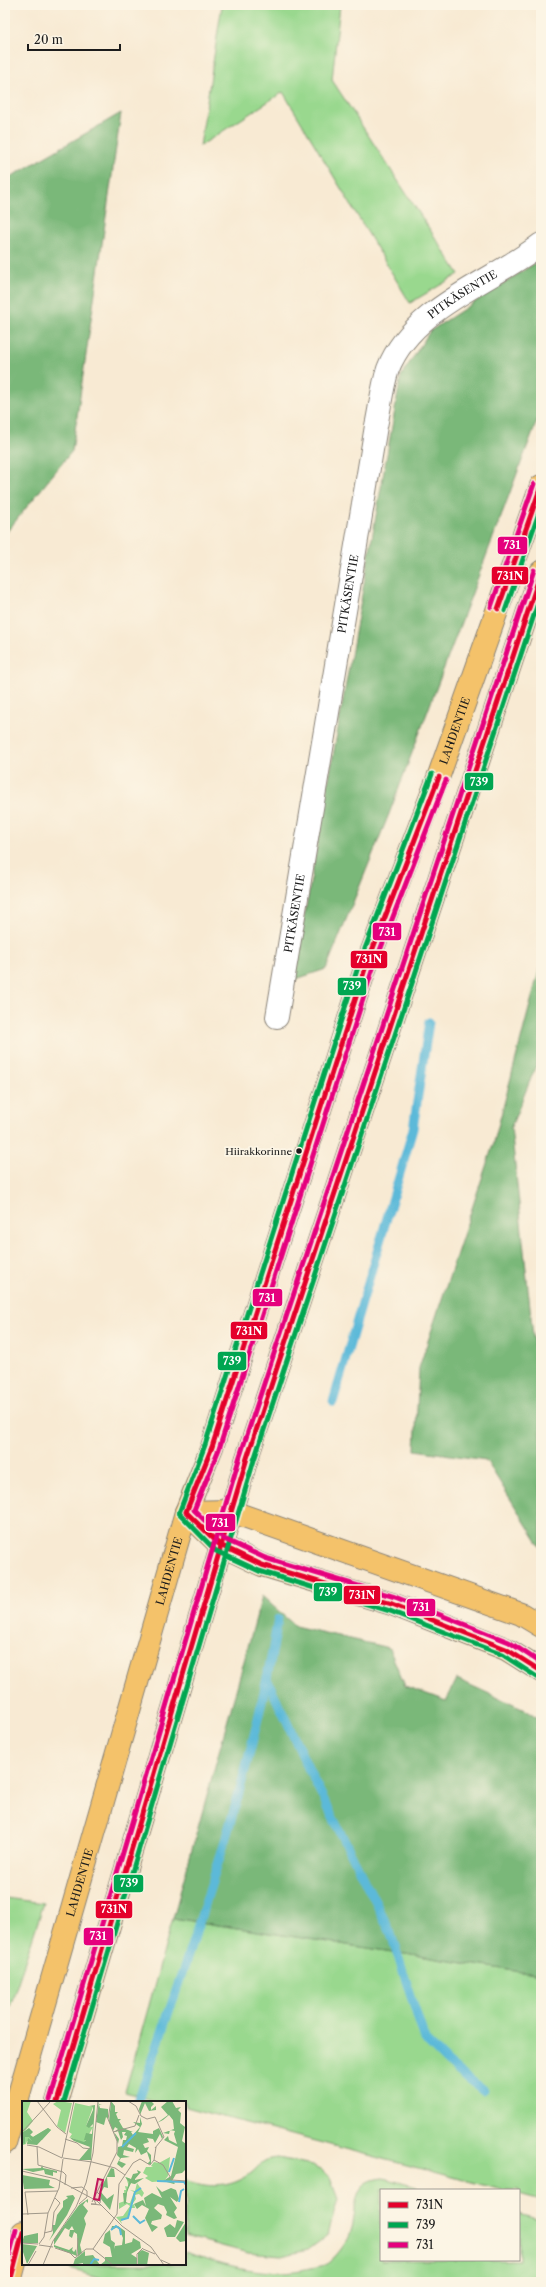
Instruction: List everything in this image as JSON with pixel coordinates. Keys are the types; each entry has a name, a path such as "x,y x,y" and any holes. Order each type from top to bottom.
{"main road":[{"name":"LAHDENTIE","path":"5,2143 186,1512 212,1447 365,969 438,778 541,486"},
{"path":"57,2101 230,1511 541,572"},
{"path":"186,1512 230,1511 521,1614 541,1626"},
{"path":"186,1512 220,1545 262,1565 392,1604 506,1649 541,1670"},
{"path":"10,2282 22,2236"}],"street":[{"name":"PITKÄSENTIE","path":"277,1017 376,426 388,369 407,338 436,310 541,244"}],"green space":[{"path":"222,5 340,5 332,80 459,274 410,303 283,92 200,146"},
{"path":"121,113 72,451 5,534 5,180"},
{"path":"541,259 541,410 389,814 326,969 293,980 401,376 430,331"},
{"path":"541,963 541,1054 511,1127 535,1355 541,1354 541,1548 486,1460 415,1450 419,1368 494,1142"},
{"path":"262,1596 295,1626 389,1648 405,1686 446,1701 457,1679 529,1712 541,1722 541,1975 173,1918"},
{"path":"5,1898 44,1903 5,2022"},
{"path":"173,1918 541,1975 541,2200 520,2194 520,2189 498,2189 186,2107 186,2101 160,2101 125,2092"},
{"path":"278,2158 312,2165 322,2170 330,2178 338,2199 328,2235 308,2250 281,2256 248,2253 186,2236 186,2180 210,2186 226,2185 242,2179 254,2171 264,2161"},
{"path":"383,2178 424,2189 380,2189 380,2261 520,2261 520,2214 541,2220 541,2282 114,2282 70,2269 71,2265 186,2265 186,2252 231,2266 263,2271 294,2271 322,2266 336,2256 343,2247 352,2228 358,2195 366,2184 373,2180"}],"waterway":[{"path":"333,1402 413,1129 429,1022"},
{"path":"138,2101 199,1923 236,1803 266,1681 278,1619"},
{"path":"268,1681 309,1770 390,1931 425,2040 448,2063 483,2091"}],"transit line":[{"name":"731","path":"491,607 534,484"},
{"name":"731N","path":"498,609 541,486"},
{"name":"739","path":"505,611 541,507"},
{"name":"731","path":"50,2100 240,1456 534,570"},
{"name":"731N","path":"57,2101 247,1458 541,572"},
{"name":"739","path":"64,2101 254,1460 541,594"},
{"name":"739","path":"432,774 358,967 205,1445 179,1513 216,1551 259,1571 390,1611 503,1655 537,1677"},
{"name":"731N","path":"439,777 365,969 212,1447 186,1512 220,1545 262,1565 392,1604 506,1649 541,1671"},
{"name":"731","path":"446,780 372,971 219,1449 194,1510 224,1539 265,1558 395,1597 509,1642 541,1663"},
{"name":"731","path":"5,2273 16,2230"},
{"name":"731N","path":"10,2282 22,2236"}],"place":[{"name":"Hiirakkorinne","path":"299,1151"}]}
